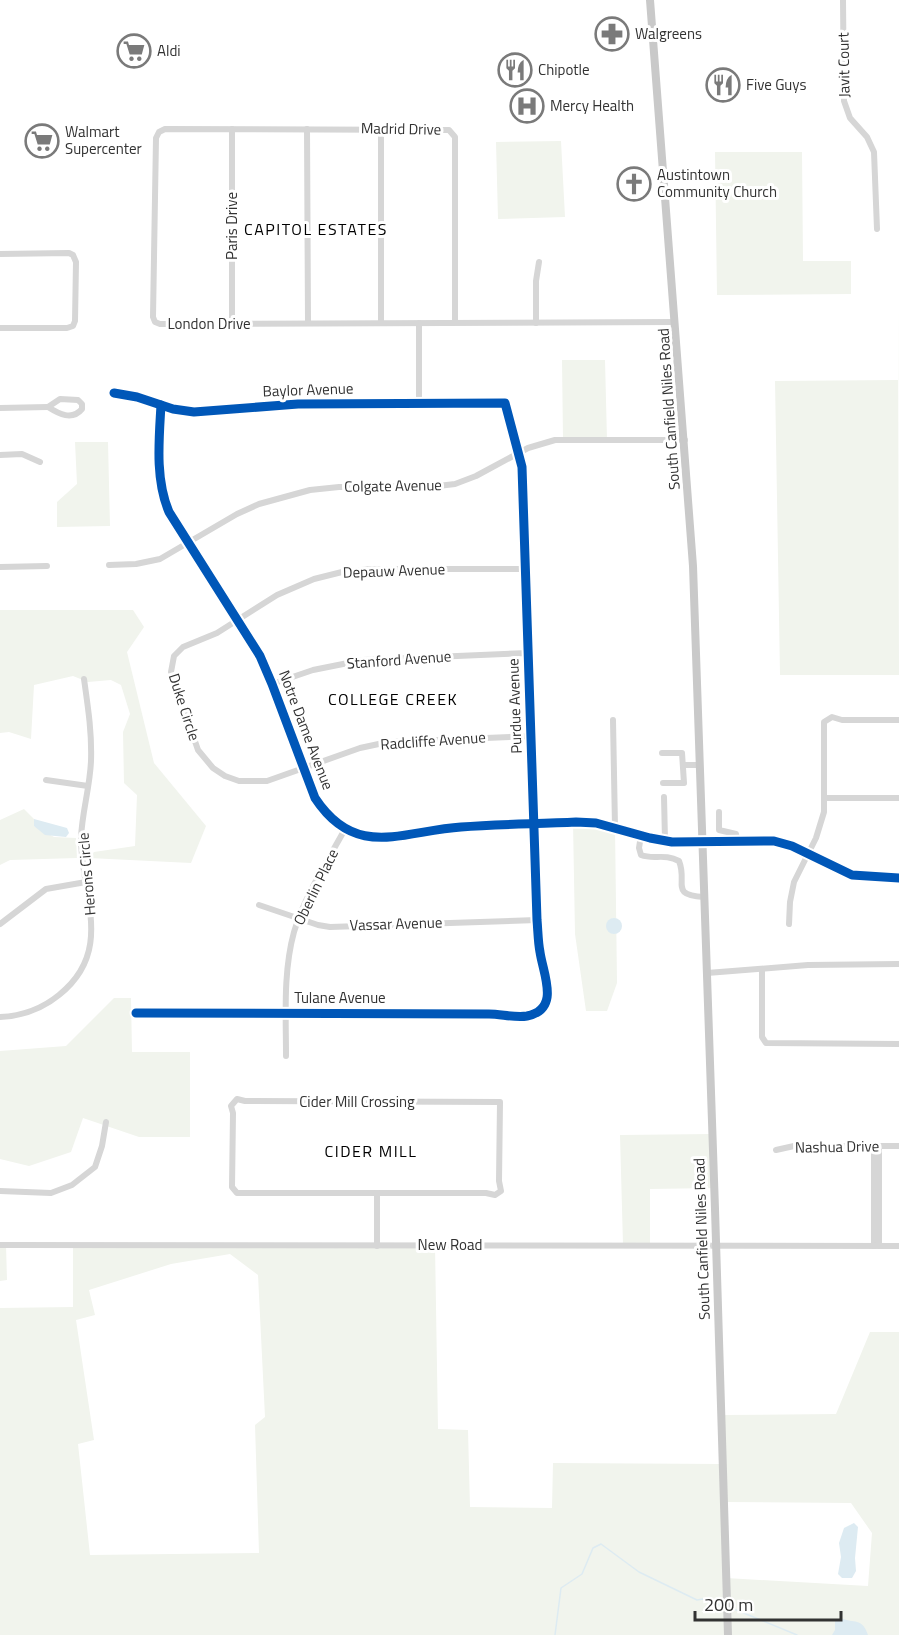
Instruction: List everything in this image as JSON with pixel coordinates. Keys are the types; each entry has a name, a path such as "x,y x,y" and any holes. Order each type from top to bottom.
{"main road":[{"name":"South Canfield Niles Road","path":"650,0 693,566 728,1635"}],"street":[{"name":"Javit Court","path":"843,0 844,101 850,118 867,137 874,152 877,229"},
{"name":"Madrid Drive","path":"159,132 165,129 446,129 454,135 455,323"},
{"name":"Paris Drive","path":"232,129 232,323"},
{"path":"307,129 308,323"},
{"path":"381,129 381,323"},
{"name":"London Drive","path":"159,132 156,138 153,319 160,324 675,322"},
{"path":"0,254 69,253 73,255 76,262 73,326 67,328 0,328"},
{"path":"536,323 536,281 539,262"},
{"path":"419,323 419,403"},
{"name":"Baylor Avenue","path":"114,393 137,397 173,409 194,412 298,404 505,403"},
{"path":"0,407 48,407 58,414 70,416 78,414 83,407 78,400 64,399 48,407"},
{"name":"Purdue Avenue","path":"505,403 522,467 537,920 539,950 549,990 541,1008"},
{"name":"Notre Dame Avenue","path":"161,405 161,489 169,512 260,656 311,790 320,806 345,829 364,836 388,838 456,827 596,823 665,840 774,841 792,846 852,875 899,878"},
{"name":"Colgate Avenue","path":"109,565 152,561 237,514 287,496 339,487 446,485 476,476 536,444 555,440 685,440"},
{"path":"0,454 22,454 40,462"},
{"path":"0,567 47,566"},
{"name":"Depauw Avenue","path":"237,620 292,587 342,572 371,569 525,569"},
{"name":"Duke Circle","path":"237,620 207,638 183,647 172,662 172,678 198,750 213,768 239,781 267,781 303,768"},
{"name":"Stanford Avenue","path":"272,684 313,670 363,660 528,653"},
{"name":"Herons Circle","path":"0,1017 24,1014 61,994 80,972 89,950 92,935 91,906 81,836 91,760 91,725 84,680"},
{"path":"789,924 792,888 821,826 825,798 823,724 826,719 832,717 843,720 899,720"},
{"path":"613,720 615,827"},
{"name":"Radcliffe Avenue","path":"303,768 360,748 388,742 531,736"},
{"path":"662,753 682,753 684,783 663,783"},
{"path":"683,765 699,765"},
{"path":"46,780 88,786"},
{"path":"664,797 665,840"},
{"path":"825,798 899,798"},
{"path":"719,812 720,830 736,834 737,840"},
{"name":"Oberlin Place","path":"286,1056 288,962 299,919 311,890 345,829"},
{"path":"641,835 639,848 641,855 645,857 669,856 679,861 684,893 688,896 704,897"},
{"path":"0,924 46,890 87,882"},
{"name":"Vassar Avenue","path":"259,905 330,927 537,920"},
{"path":"707,973 817,964 899,964"},
{"path":"762,969 762,1037 769,1045 899,1044"},
{"name":"Tulane Avenue","path":"136,1013 489,1014 519,1017 532,1014 541,1008"},
{"name":"Cider Mill Crossing","path":"237,1099 245,1101 500,1102 499,1181 501,1191 497,1195 486,1193 376,1193 237,1193 232,1187 232,1104 237,1099"},
{"path":"0,1191 51,1193 72,1185 94,1167 102,1146 106,1122"},
{"name":"Nashua Drive","path":"776,1150 794,1146 899,1146"},
{"path":"876,1146 877,1246"},
{"path":"376,1193 376,1246"},
{"name":"New Road","path":"0,1245 899,1246"}],"shaded area":[{"path":"561,141 565,217 498,219 496,142"},
{"path":"715,152 802,152 803,261 851,261 851,294 717,295"},
{"path":"898,294 899,675 780,675 775,381 898,380"},
{"path":"562,360 605,360 607,440 563,440"},
{"path":"75,442 108,442 110,526 57,527 57,502 77,484"},
{"path":"0,610 133,610 144,627 127,652 154,763 206,826 191,863 89,858 94,852 135,846 137,795 124,783 123,732 130,714 121,685 111,680 88,682 73,676 34,685 31,739 9,732 0,733"},
{"path":"24,809 34,819 34,826 54,837 76,838 77,858 10,860 0,865 0,820"},
{"path":"34,819 67,828 69,833 66,837 45,835 34,826"},
{"path":"573,822 615,827 617,983 607,1011 586,1011 575,934"},
{"path":"614,918 620,920 622,926 620,932 614,934 608,932 606,926 608,920"},
{"path":"114,998 131,998 132,1052 190,1052 190,1137 139,1137 83,1118 71,1152 29,1166 0,1159 0,1051 66,1046"},
{"path":"712,1134 714,1188 650,1189 650,1246 623,1245 620,1135"},
{"path":"0,1245 6,1245 7,1280 0,1281"},
{"path":"73,1245 435,1245 438,1429 468,1430 470,1507 552,1508 553,1463 722,1464 721,1415 836,1414 870,1332 899,1332 899,1635 0,1635 0,1308 73,1307","holes":["230,1254 258,1275 265,1417 255,1425 259,1553 90,1555 78,1444 94,1440 76,1320 95,1315 89,1290 171,1264","724,1502 851,1503 872,1533 868,1586 726,1578"]},
{"path":"854,1523 858,1527 856,1571 852,1578 842,1578 838,1574 841,1557 839,1543 844,1528"},
{"path":"841,1618 860,1623 868,1635 832,1635 835,1630 835,1621"}],"waterway":[{"path":"555,1635 561,1588 582,1574 593,1548 601,1544 639,1572 697,1600 703,1599 719,1605"},
{"path":"734,1609 797,1635"}],"cycle path":[{"path":"114,393 137,397 173,409 194,412 298,404 505,403 522,467 537,920 539,948 547,990 544,1006 527,1016 136,1013"},
{"path":"161,405 160,473 169,512 260,656 315,798 331,817 347,829 364,835 381,837 475,826 596,823 672,842 774,841 792,846 852,875 899,878"}],"place":[{"name":"Walgreens","path":"612,34"},
{"name":"Aldi","path":"134,51"},
{"name":"Chipotle","path":"515,70"},
{"name":"Five Guys","path":"723,85"},
{"name":"Mercy Health","path":"527,106"},
{"name":"Walmart Supercenter","path":"42,141"},
{"name":"Austintown Community Church","path":"634,184"}],"district":[{"name":"CAPITOL ESTATES","path":"316,229"},
{"name":"COLLEGE CREEK","path":"393,699"},
{"name":"CIDER MILL","path":"371,1151"}]}
